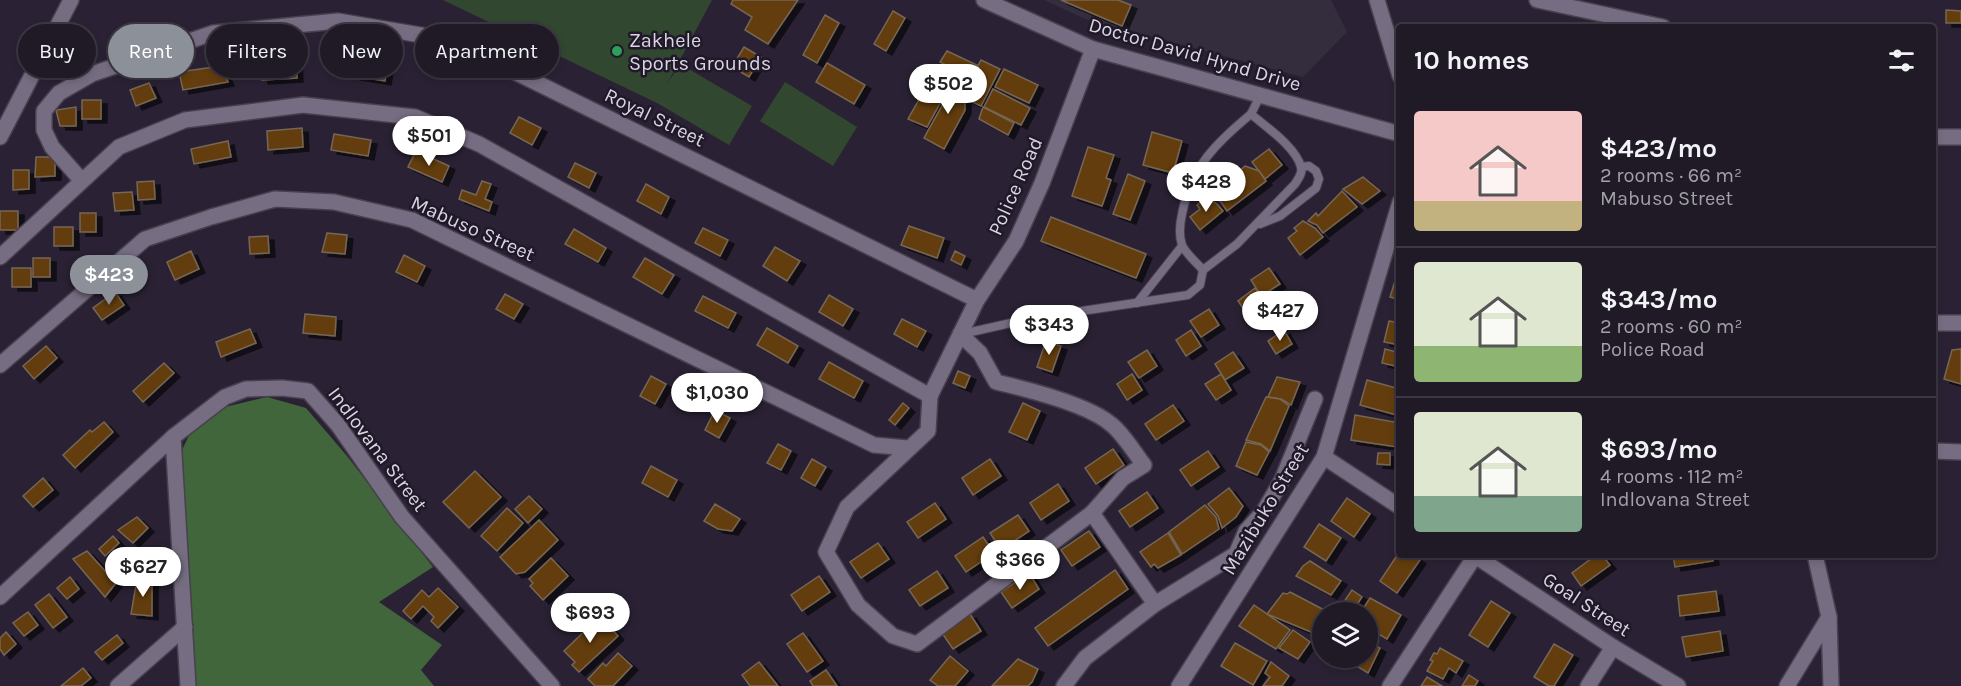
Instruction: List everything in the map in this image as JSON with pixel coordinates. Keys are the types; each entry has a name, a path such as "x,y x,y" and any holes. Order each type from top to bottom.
{"street":[{"path":"0,137 71,0"},
{"name":"Doctor David Hynd Drive","path":"984,0 1093,49 1396,133"},
{"path":"1377,0 1396,63"},
{"path":"1537,0 1649,24"},
{"name":"Royal Street","path":"82,181 52,147 44,130 44,111 59,93 92,74 213,33 338,21 450,40 977,300"},
{"name":"Police Road","path":"960,334 980,353 996,382 1060,400 1112,424 1144,465 1123,478 1092,513 917,644 893,636 858,605 826,552 847,507 928,431 930,396 960,334 977,300 1020,231 1046,172 1093,49"},
{"path":"0,257 119,147 184,120 303,105 415,117 479,144 930,396"},
{"path":"1936,137 1961,137"},
{"name":"Mabuso Street","path":"0,366 145,239 275,199 334,202 412,220 874,445 908,448"},
{"name":"Mazibuko Street","path":"1179,686 1324,457 1396,215"},
{"path":"1936,323 1961,323"},
{"name":"Indlovana Street","path":"0,597 173,437 225,397 246,389 282,388 308,391 338,425 402,517 552,686"},
{"path":"1064,686 1085,658 1155,604 1236,554 1246,531 1264,512 1282,480 1315,399"},
{"path":"173,437 188,686"},
{"path":"1936,451 1961,452"},
{"path":"1324,457 1396,504"},
{"path":"1092,513 1155,604"},
{"path":"1390,686 1473,558"},
{"name":"Goal Street","path":"1477,558 1678,686"},
{"path":"1816,558 1829,617 1831,686"},
{"path":"1787,686 1829,617"},
{"path":"118,686 185,627"},
{"path":"1588,686 1613,646"}],"lane":[{"path":"1203,270 1182,246 1179,224 1185,198 1197,168 1221,139 1251,114 1260,96"},
{"path":"960,334 1029,319 1188,295 1200,285 1203,270 1237,244 1295,184 1301,174 1302,167 1289,147 1251,114"},
{"path":"1247,234 1266,220 1280,216 1316,188 1319,179 1316,171 1309,166 1302,167"},
{"path":"1137,303 1182,246"}],"shaded area":[{"path":"1044,0 1331,0 1347,32 1303,77 1085,19"}],"green space":[{"name":"Zakhele Sports Grounds","path":"443,0 712,0 667,84 680,64 752,106 729,145 657,103 559,56 559,24 493,24"},
{"path":"785,82 857,127 833,166 760,121"},
{"path":"267,397 306,408 347,456 433,567 379,602 442,645 421,670 434,686 193,686 176,463 191,431 225,407"}],"building":[{"path":"733,0 798,0 768,44 745,30 752,17 731,4"},
{"path":"1061,0 1118,0 1131,5 1122,26"},
{"path":"1946,10 1961,11 1961,23 1946,23"},
{"path":"893,11 905,18 886,51 874,44"},
{"path":"825,15 839,23 817,63 803,55"},
{"path":"744,47 761,57 749,77 732,67"},
{"path":"947,51 977,65 971,78 940,62"},
{"path":"981,60 1000,69 981,106 962,97"},
{"path":"827,63 865,85 854,104 816,82"},
{"path":"206,68 206,78 226,78 228,82 183,90 180,78 194,78 194,70"},
{"path":"1004,69 1038,85 1029,103 995,87"},
{"path":"959,75 969,81 960,97 965,100 965,110 944,149 924,138"},
{"path":"932,77 950,85 927,127 908,119"},
{"path":"262,78 297,78 262,80"},
{"path":"366,78 386,78 385,81"},
{"path":"149,83 156,98 136,106 130,90"},
{"path":"993,89 1030,108 1021,125 984,107"},
{"path":"82,100 101,100 101,119 82,119"},
{"path":"76,107 76,126 60,126 56,110"},
{"path":"983,107 1014,123 1008,135 979,119"},
{"path":"519,117 541,128 532,145 510,133"},
{"path":"302,128 303,147 268,150 267,131"},
{"path":"1152,132 1182,141 1173,173 1143,165"},
{"path":"334,134 371,140 368,156 331,150"},
{"path":"228,141 231,157 194,164 191,149"},
{"path":"1088,147 1114,155 1106,178 1111,180 1102,206 1072,196"},
{"path":"1269,149 1282,165 1265,179 1252,162"},
{"path":"416,151 449,166 442,182 408,167"},
{"path":"36,157 55,157 55,176 35,177"},
{"path":"575,163 596,173 589,188 568,177"},
{"path":"1245,166 1259,171 1266,181 1227,211 1221,202 1212,196 1239,176 1237,173"},
{"path":"13,170 29,170 29,189 13,190"},
{"path":"1128,174 1145,181 1130,220 1113,214"},
{"path":"1363,177 1380,191 1362,204 1343,189"},
{"path":"154,181 155,199 138,200 137,182"},
{"path":"482,181 491,184 485,199 492,202 489,211 459,199 462,190 476,195"},
{"path":"646,184 669,197 661,214 637,201"},
{"path":"1342,191 1357,207 1323,233 1317,225 1308,221 1316,213 1318,216"},
{"path":"132,192 134,210 115,211 113,193"},
{"path":"1206,197 1223,211 1200,230 1190,217 1200,209 1197,205"},
{"path":"0,211 18,211 18,230 0,230"},
{"path":"80,213 96,213 96,232 80,232"},
{"path":"1051,217 1146,254 1136,278 1041,241"},
{"path":"1303,221 1315,228 1323,237 1300,255 1288,238 1297,231 1294,228"},
{"path":"909,226 944,238 937,258 901,245"},
{"path":"54,227 73,227 73,246 54,246"},
{"path":"703,228 728,240 720,256 695,243"},
{"path":"574,229 606,248 598,262 565,244"},
{"path":"327,233 347,235 345,254 322,252"},
{"path":"268,236 269,253 250,254 249,237"},
{"path":"775,247 800,261 787,281 763,266"},
{"path":"191,251 199,269 175,280 167,262"},
{"path":"955,251 965,256 961,265 951,260"},
{"path":"404,255 425,266 417,282 396,272"},
{"path":"33,258 50,258 50,277 33,277"},
{"path":"645,258 674,275 662,294 633,277"},
{"path":"12,268 31,268 31,287 12,287"},
{"path":"1269,268 1280,284 1261,296 1251,280"},
{"path":"1395,281 1396,299 1390,297"},
{"path":"1255,288 1264,301 1247,314 1238,301"},
{"path":"115,292 124,305 102,320 93,308"},
{"path":"505,294 523,304 514,319 496,309"},
{"path":"829,295 853,309 843,326 819,312"},
{"path":"703,296 736,313 728,328 695,311"},
{"path":"1209,309 1219,325 1201,337 1190,321"},
{"path":"305,314 336,317 335,336 303,333"},
{"path":"902,319 926,331 917,347 894,334"},
{"path":"1389,321 1396,322 1396,344 1384,342"},
{"path":"1039,322 1040,328 1024,331 1023,325"},
{"path":"767,328 798,346 788,363 757,345"},
{"path":"250,329 256,343 221,357 216,342"},
{"path":"1191,330 1201,346 1186,356 1176,340"},
{"path":"1284,330 1292,344 1276,354 1268,341"},
{"path":"1046,341 1061,346 1052,372 1037,367"},
{"path":"46,346 57,358 34,379 23,366"},
{"path":"1385,349 1396,352 1396,366 1382,363"},
{"path":"1961,349 1961,384 1944,379 1952,350"},
{"path":"1147,350 1157,366 1139,378 1128,362"},
{"path":"1233,352 1244,368 1225,380 1215,364"},
{"path":"829,362 863,381 854,398 819,379"},
{"path":"164,363 174,373 143,402 133,391"},
{"path":"958,371 970,376 965,388 953,383"},
{"path":"1132,374 1142,390 1127,400 1117,384"},
{"path":"1221,374 1231,390 1216,400 1205,384"},
{"path":"651,376 666,384 655,404 640,396"},
{"path":"1277,377 1300,382 1291,405 1281,399 1268,397"},
{"path":"1367,380 1396,388 1396,415 1360,405"},
{"path":"1266,397 1280,399 1289,406 1270,451 1261,444 1246,440"},
{"path":"903,403 909,408 895,425 889,420"},
{"path":"1023,403 1040,411 1027,440 1009,432"},
{"path":"1173,405 1184,421 1156,440 1145,424"},
{"path":"715,410 730,418 719,438 705,430"},
{"path":"1355,415 1396,422 1396,447 1351,440"},
{"path":"104,422 113,432 75,468 63,455 90,430 92,432"},
{"path":"1246,442 1261,445 1269,452 1257,475 1236,466"},
{"path":"778,444 791,451 781,470 767,463"},
{"path":"1113,449 1124,465 1096,484 1085,468"},
{"path":"1208,451 1219,467 1191,486 1180,470"},
{"path":"1378,453 1390,453 1390,465 1377,464"},
{"path":"812,459 826,467 815,486 801,478"},
{"path":"990,459 1001,476 973,495 962,478"},
{"path":"651,466 677,480 668,497 642,483"},
{"path":"475,471 501,497 469,528 443,502"},
{"path":"43,478 53,490 33,507 23,496"},
{"path":"1058,484 1069,501 1041,520 1030,503"},
{"path":"1229,488 1243,506 1236,517 1222,528 1218,516 1208,504"},
{"path":"1147,492 1158,508 1130,527 1119,511"},
{"path":"529,496 542,509 528,523 515,509"},
{"path":"1347,498 1370,514 1354,537 1331,521"},
{"path":"935,503 946,519 918,538 907,522"},
{"path":"715,504 740,519 732,531 718,529 704,521"},
{"path":"1205,505 1216,517 1219,529 1182,554 1169,532"},
{"path":"507,508 523,523 497,551 481,536"},
{"path":"1018,515 1029,531 1001,550 990,533"},
{"path":"137,517 148,528 133,543 118,530"},
{"path":"539,520 558,540 525,572 516,574 500,557"},
{"path":"1319,524 1341,538 1326,561 1304,547"},
{"path":"1089,531 1100,547 1072,566 1061,550"},
{"path":"1168,533 1181,555 1158,568 1154,564 1151,567 1140,552"},
{"path":"113,536 119,543 105,556 99,549"},
{"path":"983,537 994,553 966,572 955,556"},
{"path":"878,543 889,559 861,578 850,562"},
{"path":"87,551 116,583 105,597 73,559"},
{"path":"1396,557 1420,560 1397,593 1380,581"},
{"path":"551,558 568,576 543,600 530,586 533,583 529,579"},
{"path":"1592,558 1604,558 1610,565 1581,586 1572,573"},
{"path":"1674,558 1712,558 1713,561 1675,567"},
{"path":"1310,561 1341,581 1331,595 1296,576"},
{"path":"1115,570 1128,589 1048,646 1035,628"},
{"path":"937,571 948,588 920,606 909,590"},
{"path":"1029,573 1039,589 1012,608 1001,592"},
{"path":"819,576 830,592 802,611 791,595"},
{"path":"70,577 79,589 67,599 57,588"},
{"path":"137,579 152,580 152,616 131,614"},
{"path":"438,588 458,607 438,628 431,621 434,617 423,606 411,619 403,611 422,590 429,597"},
{"path":"1352,590 1362,597 1359,602 1344,602"},
{"path":"1716,591 1719,611 1680,616 1678,596"},
{"path":"1290,592 1312,604 1312,632 1267,614 1283,593"},
{"path":"49,594 67,617 53,628 35,605"},
{"path":"1491,601 1510,613 1488,647 1469,635"},
{"path":"1378,602 1401,615 1387,639 1378,634"},
{"path":"1254,605 1290,630 1276,649 1239,626"},
{"path":"28,612 38,625 24,636 13,623"},
{"path":"970,614 981,631 953,649 942,633"},
{"path":"604,620 618,636 579,672 572,665 575,662 564,651 594,622 597,626"},
{"path":"1293,630 1310,642 1298,659 1279,648"},
{"path":"1720,631 1723,651 1686,657 1682,637"},
{"path":"6,632 16,644 4,655 0,649 0,638"},
{"path":"803,633 823,661 807,672 787,644"},
{"path":"117,635 123,643 102,660 95,652"},
{"path":"1235,643 1267,661 1253,685 1221,666"},
{"path":"1554,644 1573,655 1554,686 1549,686 1534,677"},
{"path":"1440,648 1463,661 1456,673 1449,668 1443,679 1427,671 1433,661 1430,660"},
{"path":"618,653 632,666 613,686 595,686 588,679 603,663 606,666"},
{"path":"950,656 968,671 955,686 938,686 930,680"},
{"path":"1018,659 1038,669 1032,682 1028,686 992,686"},
{"path":"759,662 778,686 750,686 742,675"},
{"path":"1271,662 1289,676 1282,686 1263,686 1270,677 1265,673"},
{"path":"83,668 91,678 81,686 61,686"},
{"path":"1360,668 1370,668 1368,673"},
{"path":"826,670 837,686 813,686 810,681"},
{"path":"1469,675 1478,681 1475,686 1462,686"},
{"path":"1427,677 1442,686 1421,686"}],"place":[{"name":"Zakhele Sports Grounds","path":"617,51"}]}
